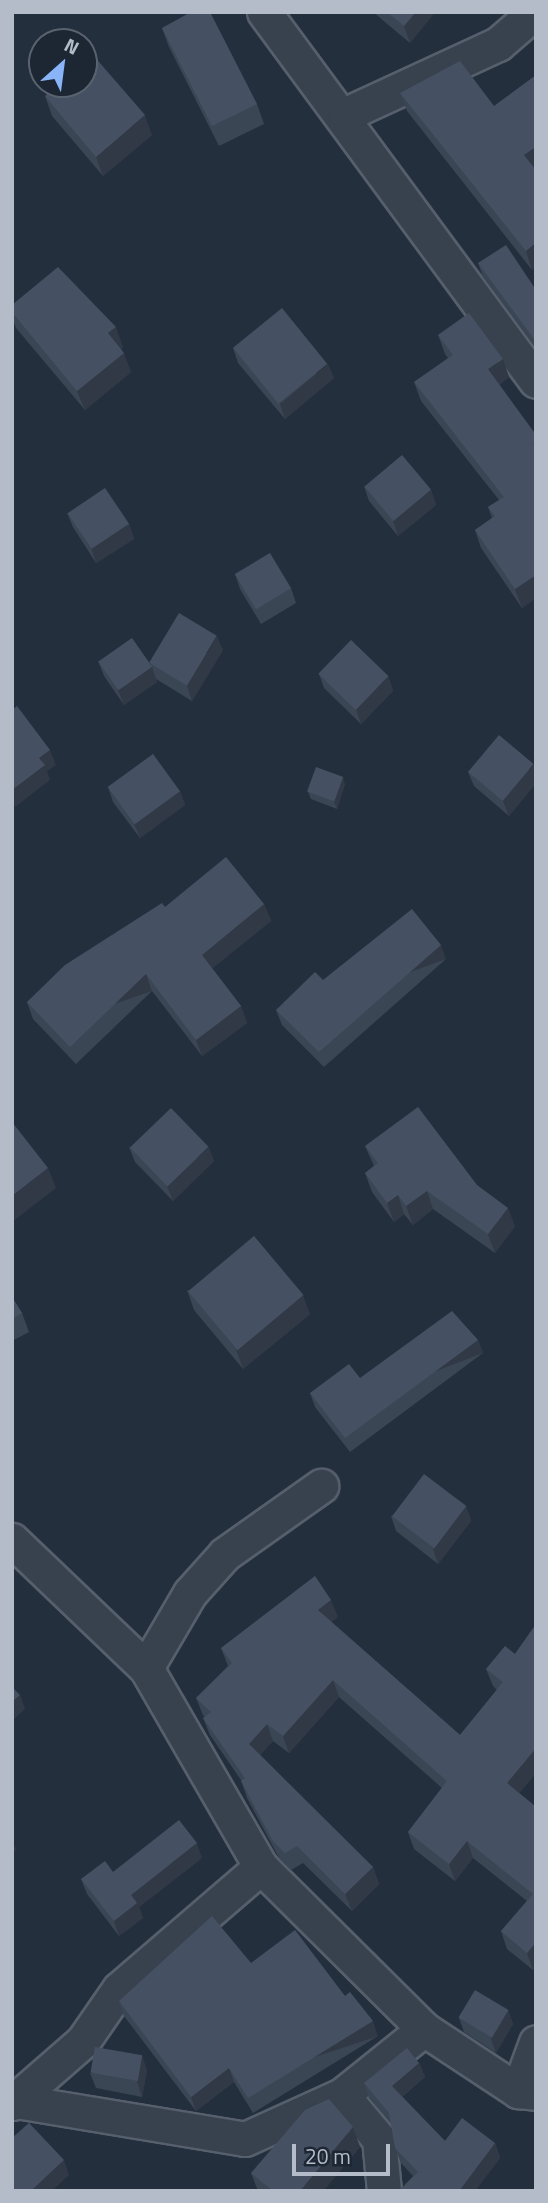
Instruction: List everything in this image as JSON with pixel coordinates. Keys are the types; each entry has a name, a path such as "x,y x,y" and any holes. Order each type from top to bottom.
{"street":[{"path":"264,12 344,115 536,381"},
{"path":"344,115 498,44 535,12"},
{"path":"146,1668 190,1593 225,1554 321,1486"},
{"path":"12,1540 146,1668 261,1867 424,2029 527,2092 536,2042"},
{"path":"14,2102 83,2041 119,1989 261,1867"},
{"path":"14,2102 246,2139 342,2095 424,2029"},
{"path":"342,2095 379,2139 384,2191"}],"building":[{"path":"191,12 210,12 257,104 212,126 162,28"},
{"path":"387,12 416,12 404,26"},
{"path":"98,61 145,115 96,157 47,98 98,98"},
{"path":"460,61 494,106 536,75 536,147 524,155 536,170 536,243 526,251 400,93"},
{"path":"506,245 536,290 534,339 478,263"},
{"path":"58,267 116,327 108,333 124,353 77,391 12,312 12,305"},
{"path":"282,308 327,364 278,404 233,348"},
{"path":"469,313 503,359 488,369 536,435 536,442 533,444 536,449 536,575 515,589 475,530 495,516 488,507 504,497 414,382 453,355 438,335"},
{"path":"402,455 431,489 393,521 364,486"},
{"path":"105,488 129,524 92,549 68,513"},
{"path":"270,553 291,588 256,609 235,574"},
{"path":"179,613 217,636 187,685 149,663"},
{"path":"132,638 152,667 118,690 98,662"},
{"path":"351,640 388,676 356,710 318,674"},
{"path":"17,706 50,750 39,758 45,765 12,790 12,710"},
{"path":"499,735 533,764 503,801 468,772"},
{"path":"153,754 180,791 135,824 108,787"},
{"path":"316,767 343,777 334,801 307,791"},
{"path":"226,857 264,904 202,955 241,1006 196,1040 146,974 70,1047 27,1002 65,965 162,903 165,907"},
{"path":"412,909 441,945 319,1052 276,1010 315,972 323,980"},
{"path":"418,1107 477,1185 508,1208 488,1234 427,1191 406,1206 398,1195 387,1203 365,1173 378,1163 365,1146"},
{"path":"171,1108 209,1147 168,1186 130,1148"},
{"path":"12,1122 48,1168 12,1196"},
{"path":"254,1236 303,1295 238,1350 188,1291"},
{"path":"12,1297 22,1313 12,1319"},
{"path":"452,1311 478,1340 345,1438 310,1393 349,1364 360,1378"},
{"path":"424,1474 466,1506 434,1548 392,1516"},
{"path":"315,1576 331,1600 318,1610 460,1735 503,1682 486,1669 505,1646 515,1654 536,1624 536,1748 507,1783 536,1807 536,1942 527,1953 501,1931 533,1894 467,1841 449,1864 408,1832 447,1781 333,1680 283,1736 267,1724 249,1744 373,1867 345,1894 297,1846 285,1853 273,1841 241,1781 245,1778 203,1718 211,1712 196,1698 232,1663 221,1648"},
{"path":"12,1687 20,1695 12,1702"},
{"path":"179,1820 197,1843 131,1895 137,1903 114,1921 81,1879 105,1861 113,1872"},
{"path":"212,1916 251,1963 295,1930 345,1996 350,1992 373,2021 248,2098 229,2068 191,2097 119,2001"},
{"path":"475,1990 508,2010 492,2038 459,2017"},
{"path":"95,2047 142,2055 138,2081 90,2073"},
{"path":"407,2048 419,2063 392,2086 445,2141 462,2118 495,2143 459,2191 399,2191 418,2172 395,2148 389,2113 364,2083"},
{"path":"329,2099 353,2127 300,2191 273,2191 251,2173 305,2110"},
{"path":"29,2123 64,2160 31,2191 12,2191 12,2138"}]}
